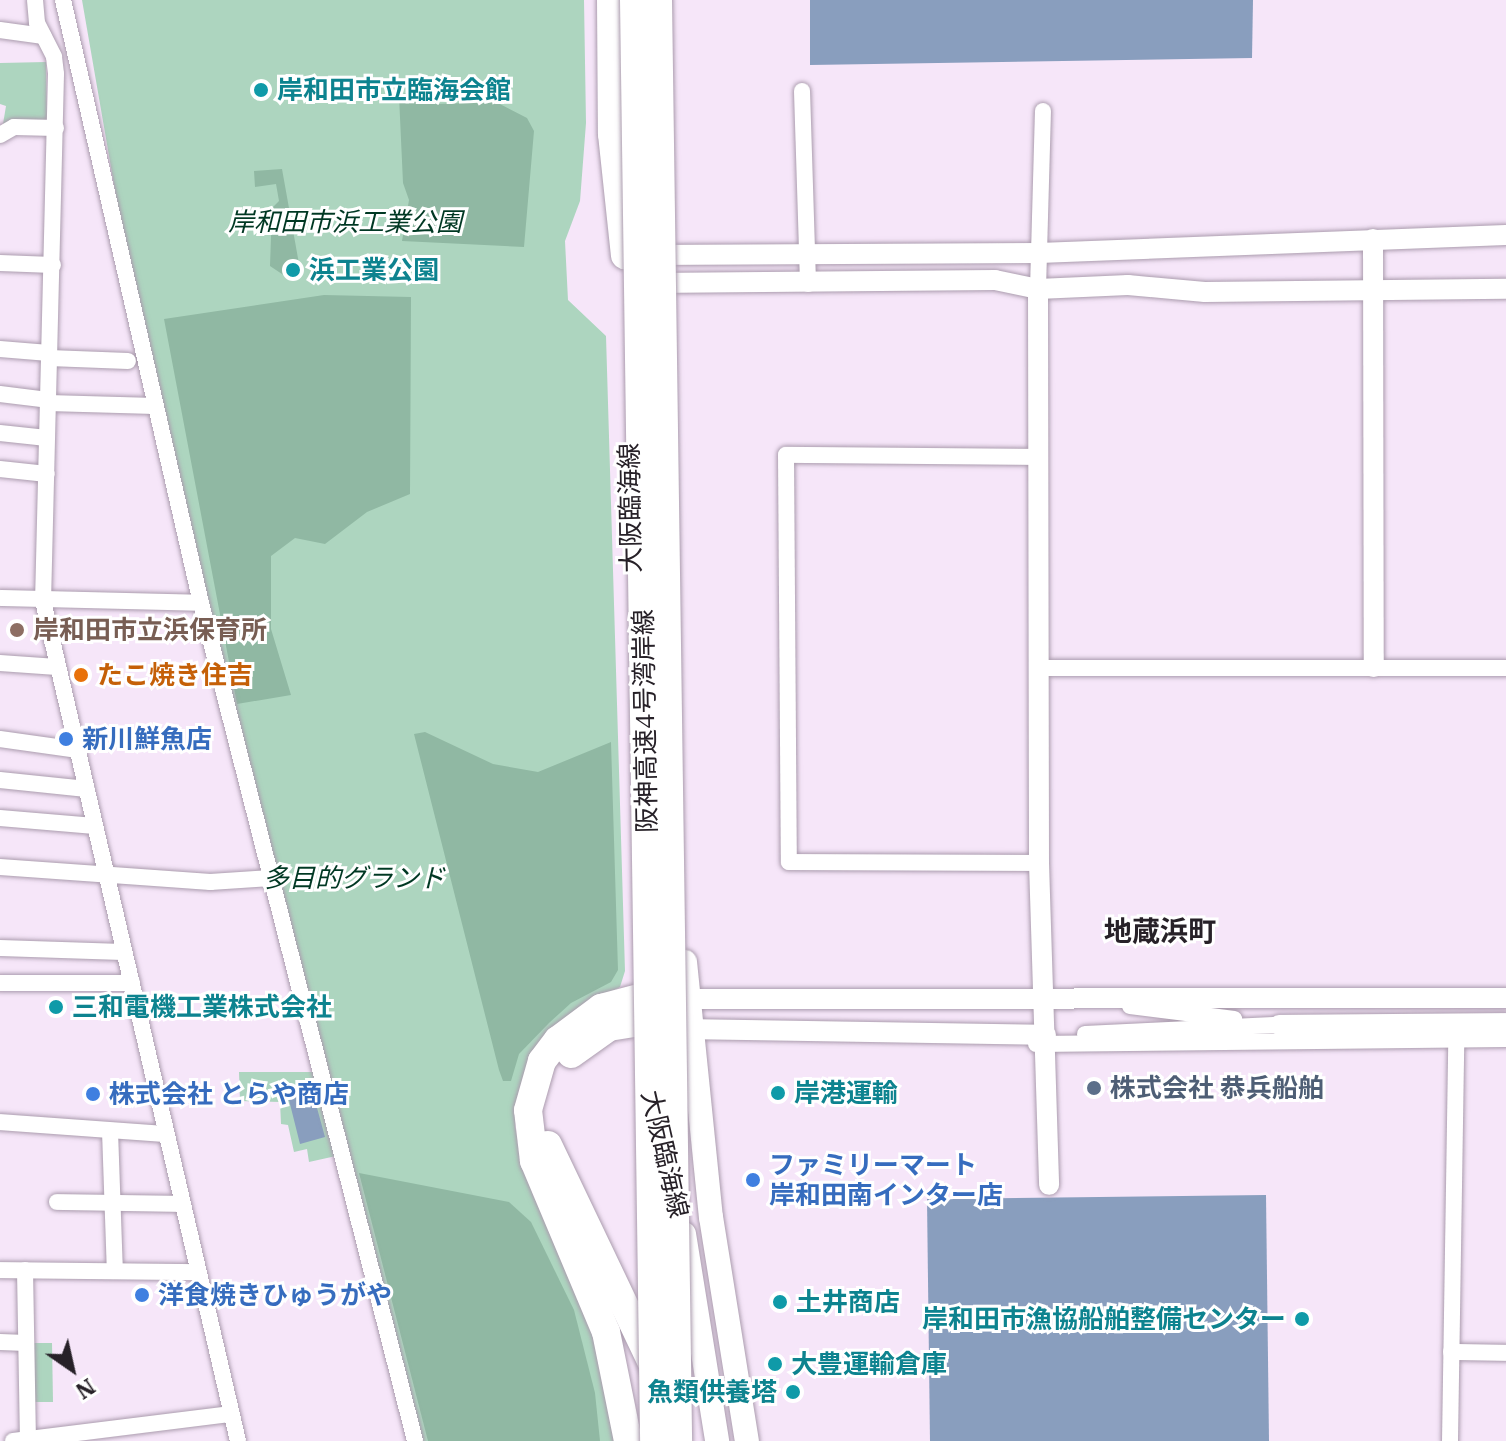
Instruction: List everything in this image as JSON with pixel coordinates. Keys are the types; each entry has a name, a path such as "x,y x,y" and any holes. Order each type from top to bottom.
{"highway":[{"path":"611,0 612,134 626,269"},
{"name":"阪神高速4号湾岸線","path":"634,0 654,1441"},
{"name":"阪神高速4号湾岸線","path":"658,0 678,1441"},
{"path":"628,1441 606,1332 544,1189 527,1135 532,1085 542,1061 579,1022 601,1008 640,1010"},
{"path":"640,1010 575,1049 551,1084 545,1124 555,1165 650,1357 685,1441"}],"main road":[{"name":"大阪臨海線","path":"622,0 640,1010 683,1233 717,1441"},
{"name":"大阪臨海線","path":"668,0 686,1000 711,1217 747,1441"}],"street":[{"path":"35,0 44,36 54,57 56,128 43,601 104,876 132,983 179,1204 238,1441"},
{"path":"63,0 201,603 415,1441"},
{"path":"0,30 44,36"},
{"path":"802,91 808,284"},
{"path":"1043,111 1037,457 1039,863 1049,1185"},
{"path":"0,135 14,127 56,128"},
{"path":"626,269 673,255 1039,253 1506,235"},
{"path":"1373,239 1374,667"},
{"path":"0,263 53,265"},
{"path":"626,269 673,283 995,280 1038,289 1128,285 1205,292 1506,289"},
{"path":"0,349 128,361"},
{"path":"0,394 48,402 155,406"},
{"path":"0,433 47,438"},
{"path":"1037,457 786,455 789,862 1039,863"},
{"path":"0,469 47,474"},
{"path":"0,598 201,603"},
{"path":"0,663 57,667"},
{"path":"1039,668 1506,668"},
{"path":"0,739 78,750"},
{"path":"0,780 87,789"},
{"path":"0,818 95,826"},
{"path":"0,867 210,882 271,878"},
{"path":"0,948 123,952"},
{"path":"0,983 132,983"},
{"path":"640,1010 686,1000 1506,998"},
{"path":"1084,1000 1279,1025"},
{"path":"640,1010 691,1031 928,1033 1046,1040 1506,1039"},
{"path":"1046,1040 1279,1025 1506,1023"},
{"path":"1450,1441 1456,1039"},
{"path":"0,1122 164,1134"},
{"path":"110,1131 115,1271"},
{"path":"57,1202 179,1204"},
{"path":"0,1270 196,1272"},
{"path":"25,1270 26,1343 20,1439 231,1414"},
{"path":"0,1342 26,1343"},
{"path":"1451,1352 1506,1353"}],"green space":[{"name":"岸和田市浜工業公園","path":"82,0 584,0 586,123 580,201 565,241 568,300 606,336 625,971 620,987 575,1010 532,1055 521,1084 515,1127 533,1195 593,1324 617,1441 422,1441 274,873 135,306"},
{"path":"46,62 47,123 3,124 6,106 0,104 0,63"},
{"path":"408,92 436,104 496,102 527,118 534,131 524,247 402,241 409,200 403,183 399,96"},
{"path":"282,169 301,275 285,276 270,266 272,208 279,201 276,184 255,187 254,171"},
{"path":"324,295 411,297 410,494 367,512 325,544 295,538 271,556 271,629 291,695 237,704 164,319"},
{"path":"425,732 493,764 538,772 611,742 618,970 611,982 571,1003 519,1054 511,1081 503,1081 499,1070 414,734"},
{"path":"239,1072 314,1072 336,1156 309,1162 307,1149 294,1152 288,1125 281,1124 280,1102 240,1101"},
{"path":"359,1173 509,1202 531,1222 574,1310 595,1393 600,1441 428,1441"},
{"path":"31,1343 52,1343 53,1402 32,1402"}],"water":[{"path":"810,0 1253,0 1252,58 810,65"},
{"path":"311,1086 325,1137 300,1144 287,1092"},
{"path":"1266,1195 1269,1441 930,1441 927,1199"}],"place":[{"name":"岸和田市立臨海会館","path":"261,90"},
{"name":"浜工業公園","path":"293,270"},
{"name":"岸和田市立浜保育所","path":"17,630"},
{"name":"たこ焼き住吉","path":"81,675"},
{"name":"新川鮮魚店","path":"66,739"},
{"name":"三和電機工業株式会社","path":"56,1007"},
{"name":"株式会社 恭兵船舶","path":"1094,1088"},
{"name":"岸港運輸","path":"778,1093"},
{"name":"株式会社 とらや商店","path":"93,1094"},
{"name":"ファミリーマート 岸和田南インター店","path":"753,1180"},
{"name":"洋食焼きひゅうがや","path":"142,1295"},
{"name":"土井商店","path":"780,1302"},
{"name":"岸和田市漁協船舶整備センター","path":"1302,1319"},
{"name":"大豊運輸倉庫","path":"775,1364"},
{"name":"魚類供養塔","path":"793,1392"}],"district":[{"name":"地蔵浜町","path":"1160,931"}],"park label":[{"name":"多目的グランド","path":"354,878"}]}
